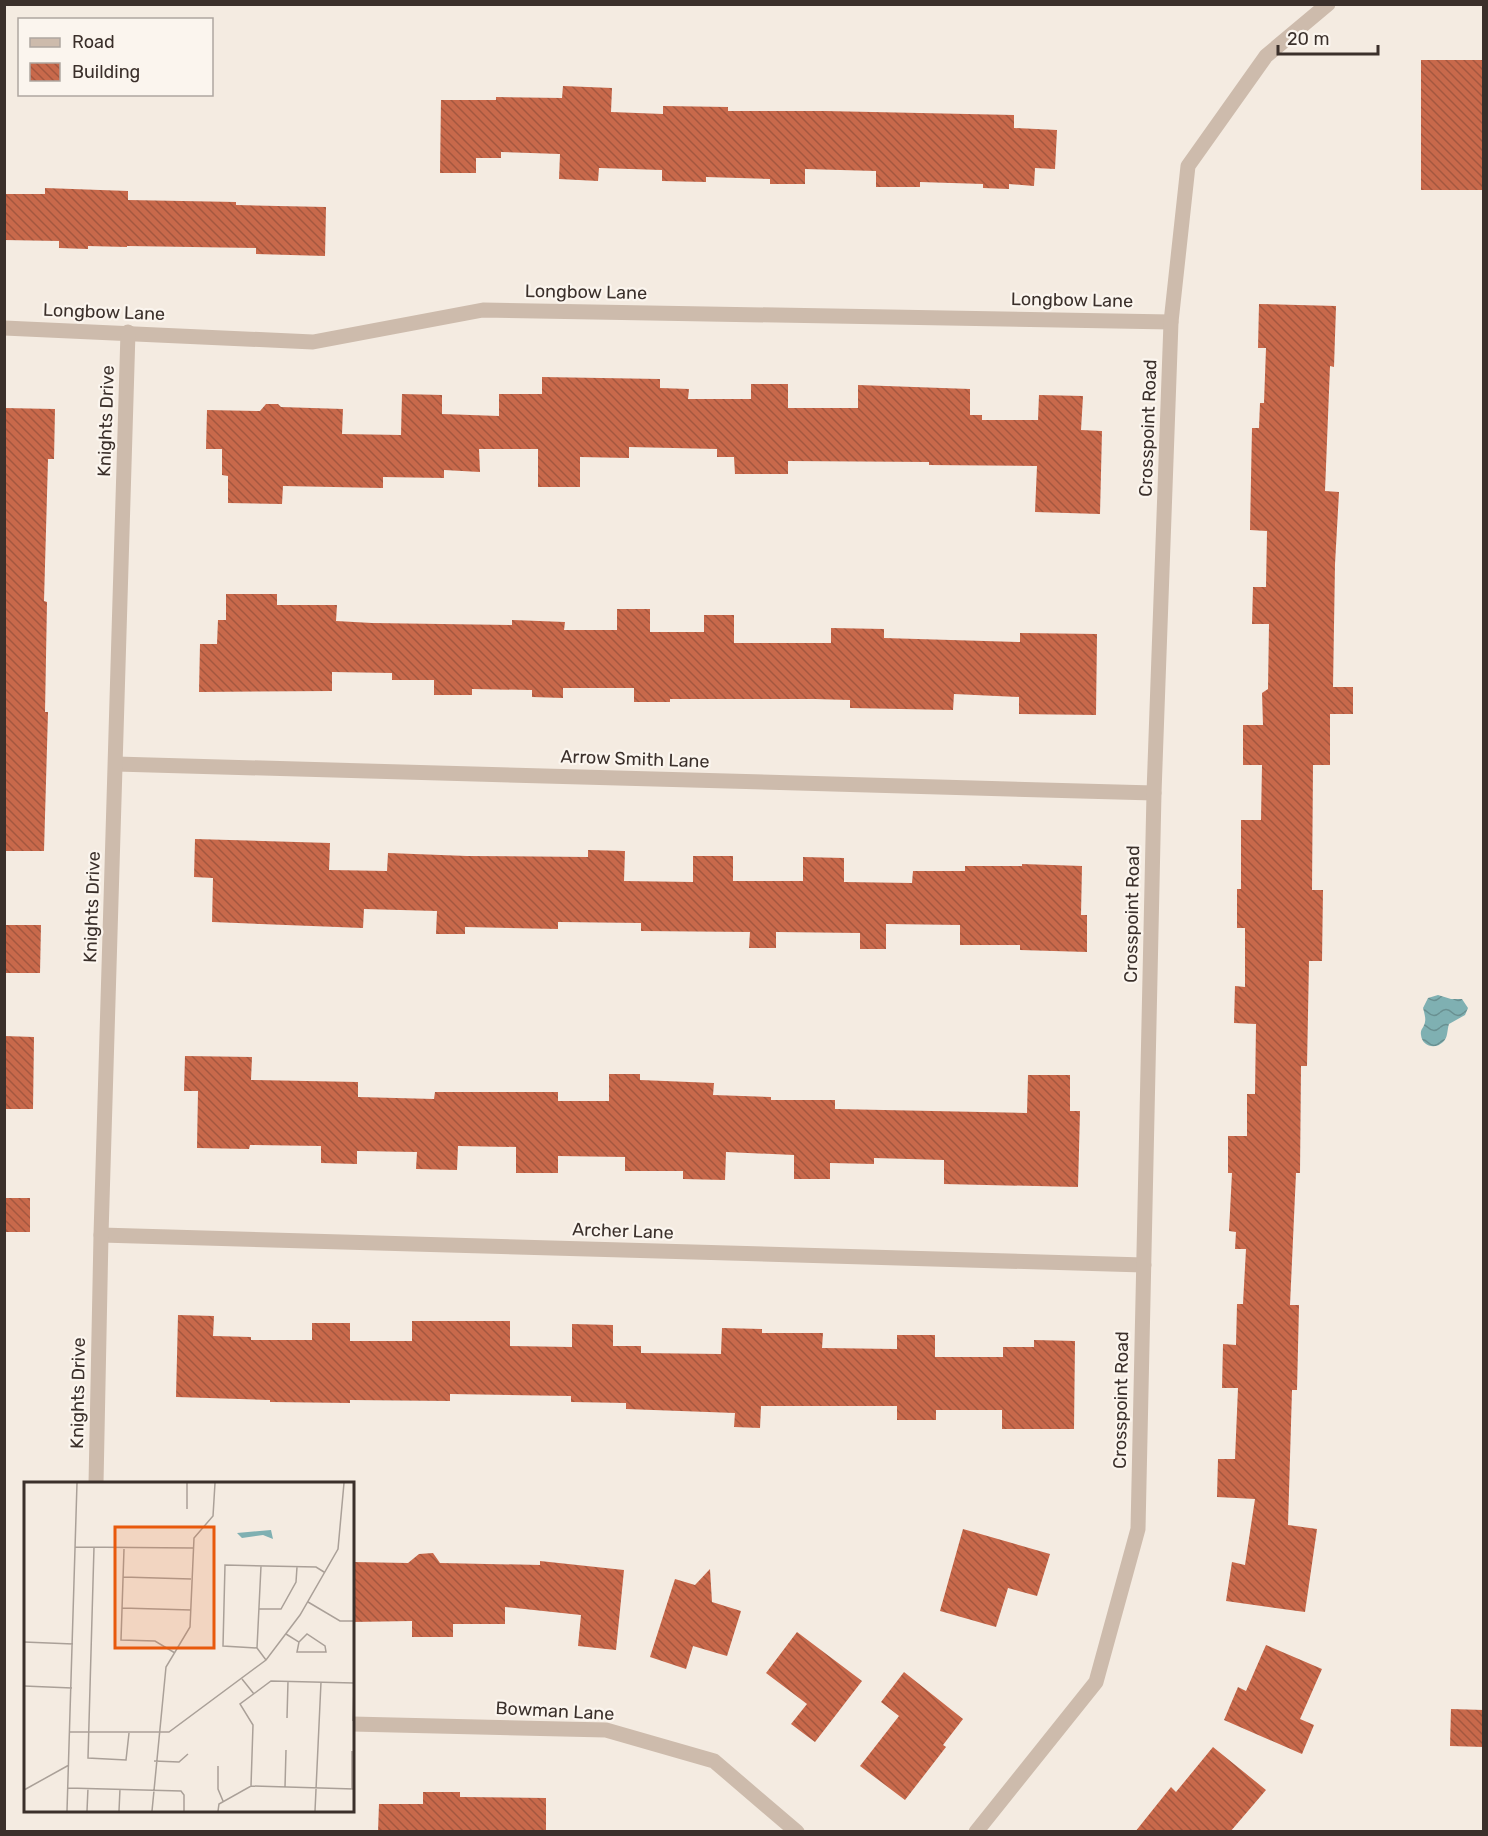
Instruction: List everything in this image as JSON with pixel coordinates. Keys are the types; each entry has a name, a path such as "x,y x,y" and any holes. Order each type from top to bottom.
{"street":[{"name":"Crosspoint Road","path":"976,1832 1096,1682 1138,1528 1154,793 1171,322 1188,166 1266,56 1328,4"},
{"name":"Longbow Lane","path":"4,328 313,342 483,310 1171,322"},
{"name":"Knights Drive","path":"96,1482 101,1235 128,332"},
{"name":"Arrow Smith Lane","path":"116,764 1154,793"},
{"name":"Archer Lane","path":"101,1235 1144,1265"},
{"name":"Bowman Lane","path":"354,1724 606,1730 714,1761 797,1832"}],"water":[{"path":"1438,995 1451,999 1462,999 1468,1008 1465,1015 1449,1024 1445,1040 1436,1046 1429,1046 1421,1035 1425,1020 1423,1008 1428,998"}],"building":[{"path":"1421,60 1484,60 1484,190 1421,190"},
{"path":"563,86 612,88 611,112 663,114 663,106 728,107 728,111 1014,115 1014,128 1057,130 1055,169 1035,168 1034,186 1009,184 1009,189 983,188 983,184 920,182 920,187 876,187 876,171 805,169 805,184 770,184 770,179 706,177 706,182 662,181 662,170 599,168 598,181 559,179 560,154 501,152 501,158 476,158 476,173 440,173 441,100 496,100 496,97 562,98"},
{"path":"45,188 128,191 128,200 236,202 236,205 326,207 325,256 256,254 256,248 88,246 88,249 59,248 59,241 4,240 4,194 45,194"},
{"path":"1259,304 1336,306 1334,367 1330,366 1325,491 1339,492 1333,687 1353,687 1353,714 1330,714 1330,765 1313,765 1312,890 1323,890 1322,961 1309,961 1307,1066 1301,1066 1300,1173 1296,1173 1290,1305 1299,1305 1297,1390 1292,1390 1288,1525 1317,1529 1305,1612 1226,1601 1232,1562 1245,1565 1255,1499 1217,1497 1218,1459 1235,1459 1238,1388 1222,1388 1223,1344 1236,1345 1237,1304 1243,1304 1246,1249 1235,1249 1236,1232 1229,1231 1232,1173 1228,1173 1228,1136 1247,1136 1247,1094 1255,1094 1256,1024 1234,1023 1235,986 1245,987 1245,928 1237,928 1237,889 1241,889 1241,820 1261,820 1262,765 1243,765 1243,725 1263,725 1262,693 1268,689 1269,624 1252,624 1253,587 1266,587 1267,531 1250,530 1252,428 1259,428 1260,403 1264,403 1266,348 1258,348"},
{"path":"542,377 660,379 660,388 689,389 688,399 751,399 751,384 788,384 788,408 858,408 858,385 970,389 970,415 982,415 982,420 1038,420 1039,395 1083,396 1081,430 1102,431 1100,514 1035,512 1037,466 929,465 929,462 788,461 788,474 735,474 734,457 717,457 717,449 629,447 629,458 580,457 580,487 538,487 538,449 479,449 480,472 444,470 444,478 383,477 383,488 283,486 282,504 228,503 228,476 222,475 222,449 206,449 207,410 260,411 266,404 278,404 281,407 343,409 342,434 401,435 402,394 442,395 442,414 499,416 499,394 542,394"},
{"path":"4,408 55,409 54,459 48,459 44,601 47,602 45,712 48,712 44,851 4,851"},
{"path":"226,594 277,594 277,605 337,605 336,621 372,623 512,625 512,620 565,622 564,630 617,630 617,609 650,609 650,632 704,632 704,615 734,615 734,643 831,643 831,628 884,629 884,638 1020,642 1020,633 1097,634 1096,715 1019,714 1019,697 954,694 953,710 850,708 850,700 815,699 670,699 670,702 634,702 634,688 563,688 563,698 532,697 532,690 472,689 472,695 434,695 434,680 392,680 392,673 332,672 332,691 199,692 200,644 217,644 218,620 226,620"},
{"path":"195,839 330,843 329,870 387,871 388,853 588,857 588,850 625,851 624,881 693,882 693,856 733,856 733,881 803,881 803,857 844,858 844,882 912,883 913,871 965,871 965,866 1022,866 1022,864 1082,866 1081,915 1087,915 1087,952 1020,950 1020,945 960,945 960,925 886,924 886,949 860,949 860,933 776,932 776,948 749,948 750,932 641,931 641,923 558,922 558,929 465,927 465,934 436,934 437,911 364,909 363,928 212,922 213,878 194,877"},
{"path":"4,925 41,925 40,973 4,973"},
{"path":"4,1036 34,1037 33,1109 4,1109"},
{"path":"185,1056 252,1057 251,1080 358,1082 358,1097 434,1099 435,1092 558,1092 558,1101 609,1101 609,1074 640,1074 640,1080 714,1083 713,1095 771,1097 771,1100 835,1100 835,1109 1027,1113 1028,1075 1070,1075 1070,1111 1080,1111 1078,1187 944,1184 944,1160 874,1158 874,1164 830,1163 830,1179 794,1179 794,1155 726,1152 725,1180 683,1179 683,1171 625,1171 625,1157 558,1156 558,1173 516,1173 516,1147 458,1146 457,1170 416,1169 417,1152 357,1151 357,1164 321,1163 321,1146 250,1145 249,1149 197,1148 198,1091 184,1091"},
{"path":"4,1198 30,1198 30,1232 4,1232"},
{"path":"178,1315 214,1316 213,1336 251,1337 251,1340 312,1340 312,1323 350,1323 350,1341 412,1341 412,1321 510,1321 510,1346 572,1347 572,1324 613,1325 613,1346 641,1346 641,1353 721,1354 722,1328 762,1329 762,1333 823,1333 822,1348 897,1349 897,1335 935,1335 935,1357 1003,1357 1003,1347 1034,1347 1034,1340 1075,1341 1074,1429 1002,1429 1002,1410 936,1410 936,1420 897,1420 897,1406 761,1406 760,1428 734,1427 735,1413 626,1409 626,1403 571,1402 571,1396 450,1394 450,1401 350,1400 350,1403 176,1397"},
{"path":"963,1529 1050,1554 1037,1596 1008,1588 996,1627 940,1611"},
{"path":"433,1553 440,1563 540,1565 540,1561 624,1570 616,1650 578,1646 581,1615 505,1607 505,1624 453,1624 453,1637 412,1637 412,1621 354,1622 354,1562 408,1563 419,1554"},
{"path":"710,1569 712,1602 741,1611 727,1656 693,1646 686,1669 650,1657 675,1579 695,1585"},
{"path":"797,1632 862,1681 815,1742 791,1724 807,1704 766,1673"},
{"path":"1266,1645 1322,1669 1300,1719 1314,1725 1302,1754 1224,1720 1238,1687 1246,1691"},
{"path":"904,1672 963,1719 943,1745 946,1747 905,1800 860,1766 899,1716 881,1702"},
{"path":"1451,1709 1484,1710 1484,1747 1450,1746"},
{"path":"1213,1747 1266,1790 1230,1832 1135,1832 1171,1787 1176,1792"},
{"path":"423,1792 460,1792 460,1797 546,1798 546,1832 378,1832 379,1804 423,1804"}]}
